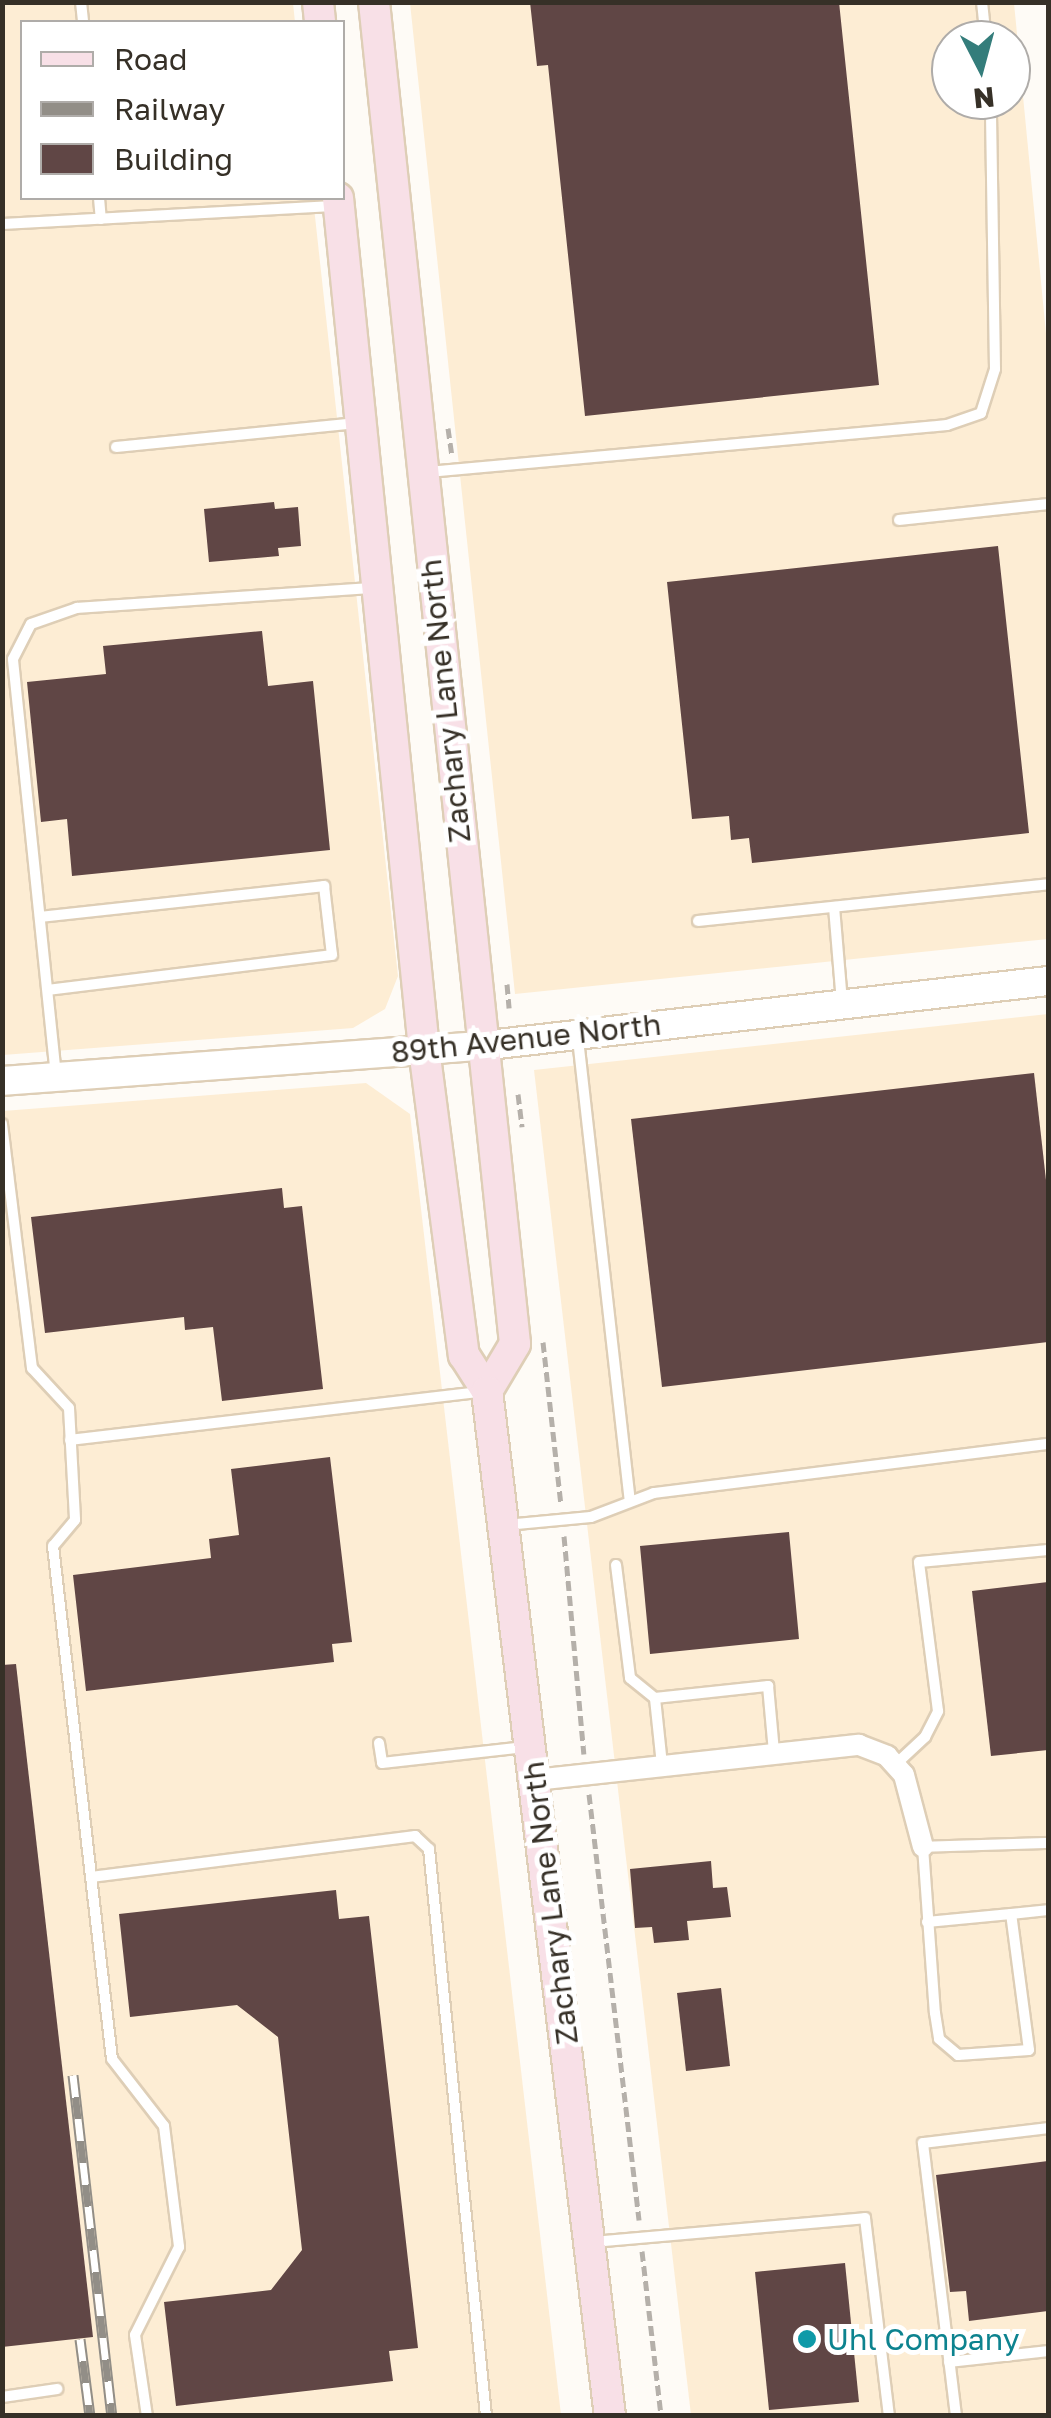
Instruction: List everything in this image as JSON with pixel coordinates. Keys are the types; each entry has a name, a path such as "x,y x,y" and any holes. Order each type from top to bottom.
{"main road":[{"name":"Zachary Lane North","path":"374,2 480,1046 515,1344 486,1391"},
{"name":"Zachary Lane North","path":"338,201 424,1049 464,1355 486,1391 505,1526 610,2416"}],"street":[{"name":"89th Avenue North","path":"2,1081 480,1046 1048,981"},
{"path":"535,1780 859,1745 896,1764 914,1804 923,1847"}],"lane":[{"path":"422,472 947,425 980,413 993,390 994,369 991,120"},
{"path":"99,200 101,219"},
{"path":"2,224 338,201"},
{"path":"116,447 361,422"},
{"path":"899,520 1048,504"},
{"path":"56,1077 13,659 31,624 77,608 378,588"},
{"path":"698,921 1048,884"},
{"path":"40,917 324,886 332,955 48,990"},
{"path":"834,907 842,1004"},
{"path":"577,1036 630,1500"},
{"path":"2,1124 32,1368 68,1408 75,1520 53,1546 112,2059 164,2126 179,2247 135,2335 147,2416"},
{"path":"70,1440 486,1391"},
{"path":"505,1526 563,1520 630,1500 1048,1444"},
{"path":"896,1764 924,1737 938,1711 919,1562 1048,1550"},
{"path":"616,1565 630,1678 655,1698 768,1686 774,1752"},
{"path":"655,1698 662,1765"},
{"path":"380,1742 382,1762 531,1746"},
{"path":"91,1877 415,1836 428,1849 486,2416"},
{"path":"1011,1914 1028,2050 958,2054 940,2039 923,1847 1048,1842"},
{"path":"927,1922 1048,1910"},
{"path":"956,2416 923,2143 1048,2128"},
{"path":"590,2242 866,2218 889,2416"},
{"path":"950,2362 1048,2351"},
{"path":"2,2397 57,2390"}],"path":[{"path":"516,1087 522,1140"},
{"path":"542,1329 582,1740"},
{"path":"590,1808 662,2416"}],"shaded area":[{"path":"3,3 293,3 295,20 20,20 20,200 313,200 398,976 385,1009 353,1028 3,1055"},
{"path":"410,3 1014,3 1016,20 931,20 931,120 1025,120 1048,354 1048,939 515,994"},
{"path":"1048,1014 1048,2415 691,2415 534,1070"},
{"path":"366,1083 410,1114 561,2415 3,2416 3,1111"}],"building":[{"path":"530,2 839,2 879,385 585,416 548,65 537,66"},
{"path":"274,502 275,509 298,507 301,546 278,548 279,556 209,562 204,509"},
{"path":"998,546 1029,833 752,863 749,838 731,840 729,816 692,819 667,582"},
{"path":"262,631 268,686 313,681 330,850 72,876 67,819 41,822 27,682 106,674 103,646"},
{"path":"1034,1073 1048,1198 1048,1342 662,1387 631,1119"},
{"path":"282,1188 284,1208 302,1206 323,1389 222,1401 213,1327 185,1330 184,1317 45,1333 31,1217"},
{"path":"330,1457 352,1642 332,1644 334,1662 86,1691 73,1575 211,1558 209,1539 239,1535 231,1469"},
{"path":"789,1532 799,1639 650,1654 640,1546"},
{"path":"1048,1582 1048,1750 991,1756 972,1591"},
{"path":"16,1664 93,2337 2,2347 2,1665"},
{"path":"711,1861 713,1888 727,1887 731,1917 687,1921 689,1940 654,1943 652,1927 635,1928 630,1869"},
{"path":"336,1890 339,1919 369,1916 418,2348 389,2351 393,2381 176,2406 164,2302 271,2290 302,2250 278,2037 237,2005 130,2017 119,1914"},
{"path":"721,1988 730,2066 686,2071 677,1993"},
{"path":"1048,2161 1048,2311 969,2321 966,2291 950,2292 936,2175"},
{"name":"Uhl Company","path":"845,2263 859,2402 769,2410 755,2272"}],"railway":[{"path":"73,2075 112,2416"},
{"path":"80,2339 90,2416"}],"place":[{"name":"Uhl Company","path":"807,2339"}]}
